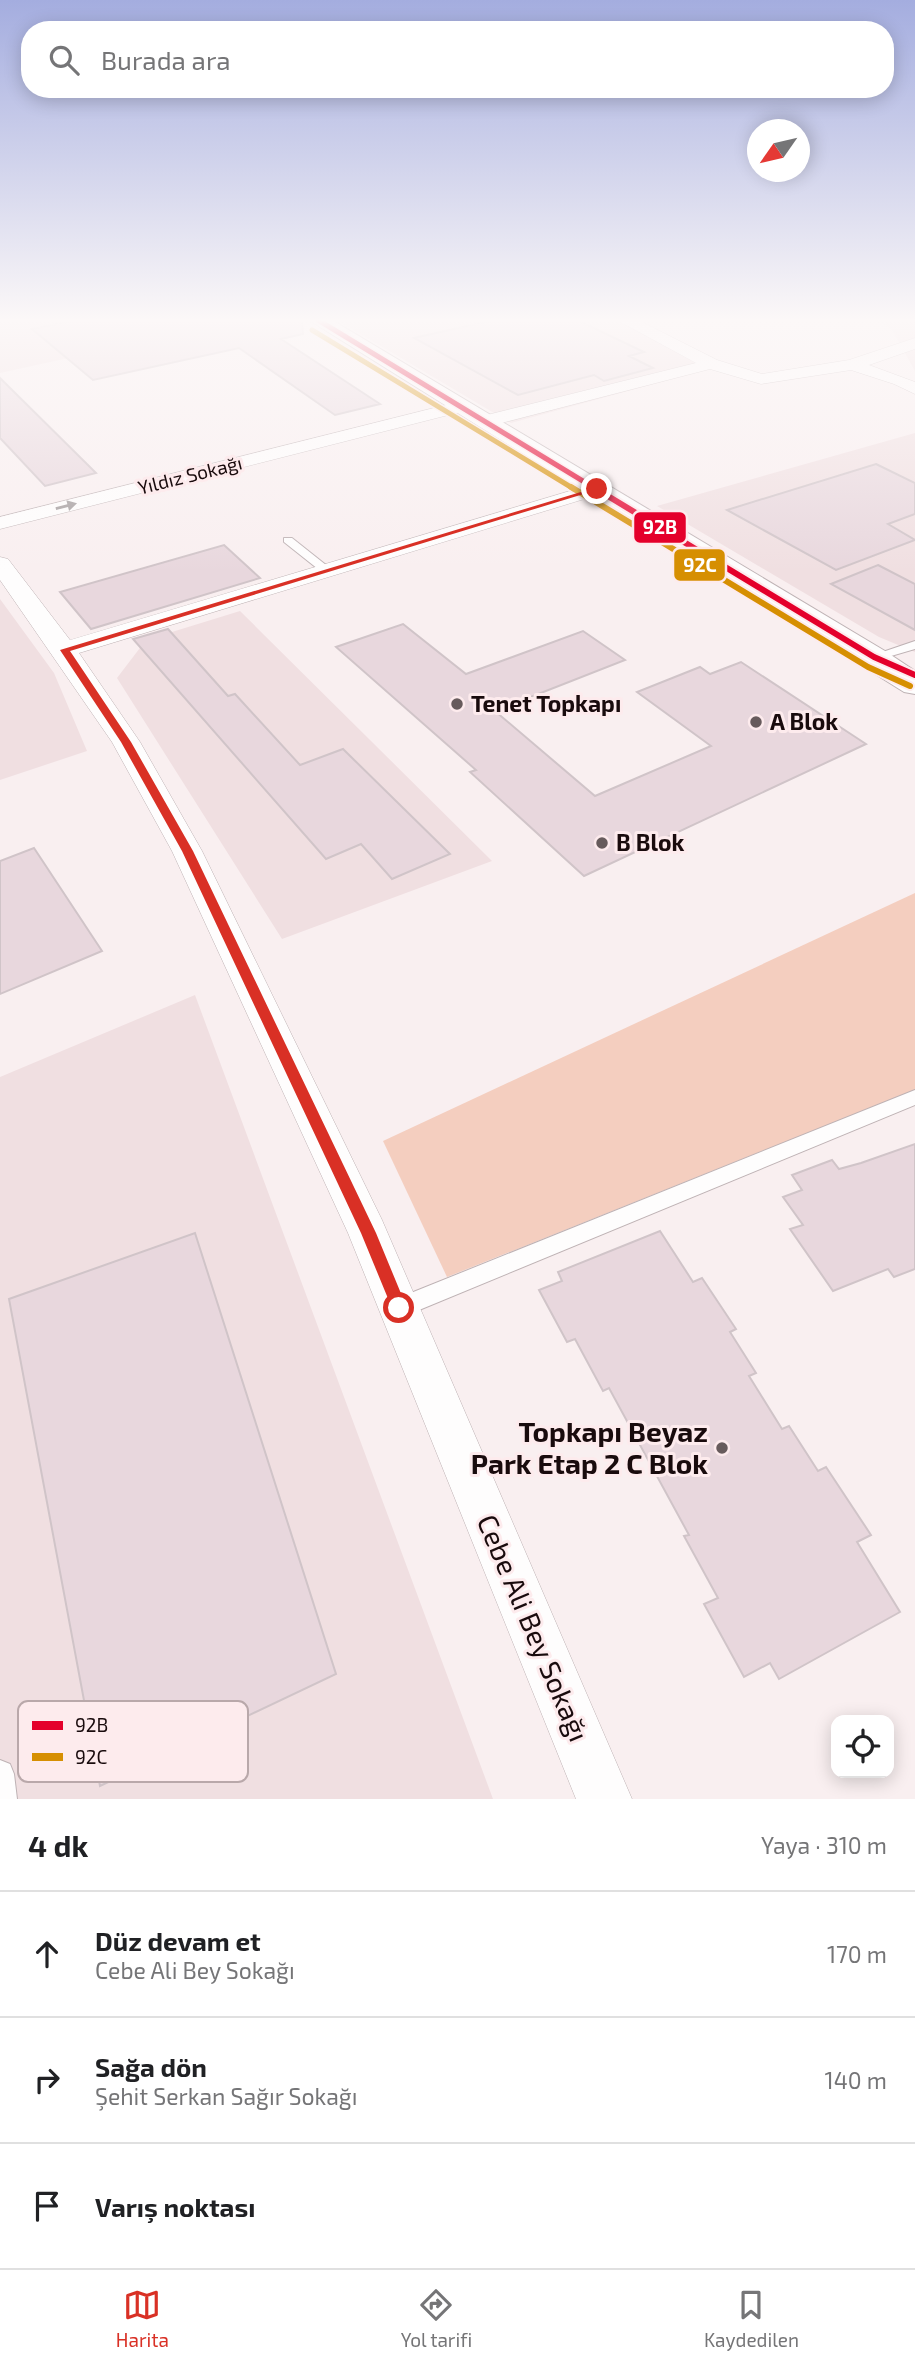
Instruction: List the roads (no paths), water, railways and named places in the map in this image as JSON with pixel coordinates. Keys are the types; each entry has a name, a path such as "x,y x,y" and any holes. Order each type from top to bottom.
{"main road":[{"path":"459,404 874,657 915,685"},
{"path":"874,657 915,675"}],"street":[{"path":"486,421 553,404"},
{"name":"Yıldız Sokağı","path":"0,523 462,406"},
{"path":"64,650 597,489"},
{"name":"Cebe Ali Bey Sokağı","path":"0,564 64,650 126,742 187,851 368,1233 604,1799"}],"lane":[{"path":"288,540 327,571"},
{"path":"874,657 915,645"},
{"path":"399,1308 915,1097"},
{"path":"0,1774 3,1799"}],"place":[{"name":"Tenet Topkapı","path":"457,704"},
{"name":"A Blok","path":"756,722"},
{"name":"B Blok","path":"602,843"},
{"name":"Topkapı Beyaz Park Etap 2 C Blok","path":"722,1448"}]}
